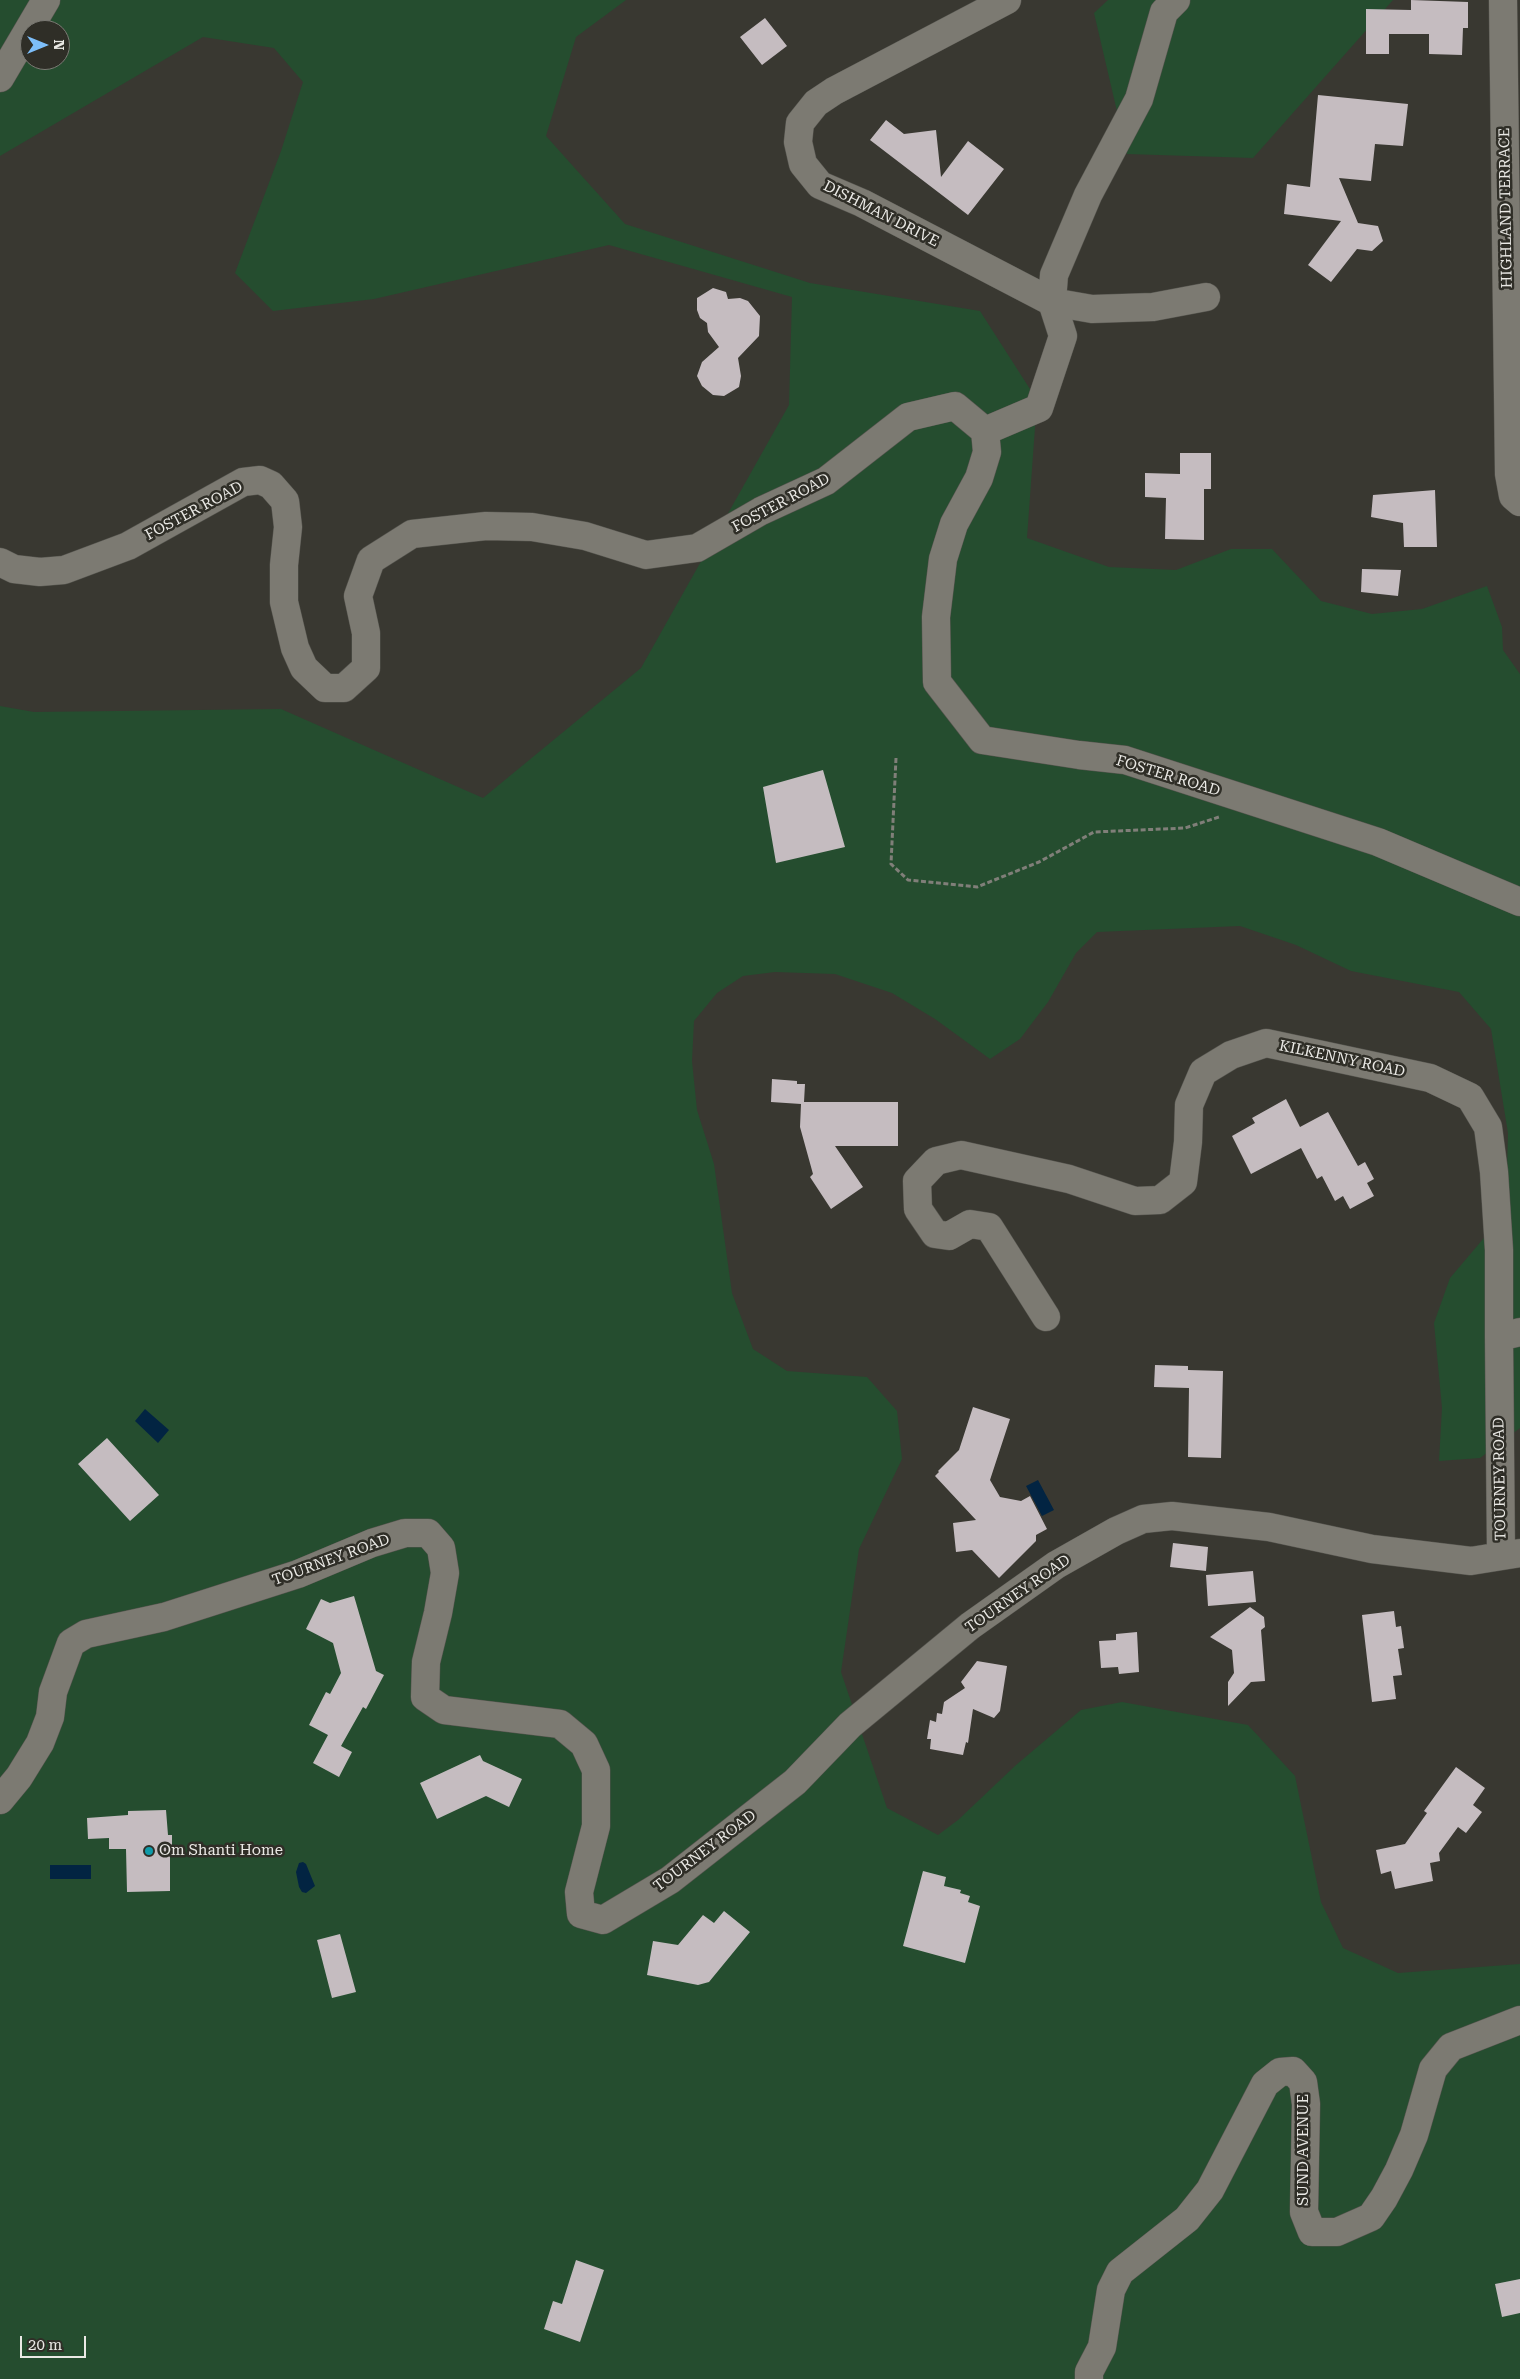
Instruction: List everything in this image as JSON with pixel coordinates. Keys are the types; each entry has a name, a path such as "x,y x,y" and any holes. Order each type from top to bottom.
{"street":[{"path":"0,78 46,0"},
{"name":"DISHMAN DRIVE","path":"1007,0 834,91 816,103 800,123 798,142 803,164 820,185 862,203 1052,302 1092,309 1153,308 1206,297"},
{"path":"985,431 1039,408 1063,336 1052,302 1054,275 1088,195 1138,98 1164,12 1176,0"},
{"name":"HIGHLAND TERRACE","path":"1504,0 1509,474 1513,496 1520,502"},
{"name":"FOSTER ROAD","path":"0,562 14,569 40,572 64,570 128,546 243,482 260,480 271,485 285,501 288,527 284,565 284,602 295,648 304,668 325,688 344,688 366,668 366,633 358,596 371,560 412,534 486,526 532,527 585,536 646,555 697,548 761,511 826,481 908,416 955,406 985,431 987,452 979,478 954,524 943,559 936,617 937,682 982,740 1079,756 1125,760 1378,842 1520,902"},
{"name":"KILKENNY ROAD","path":"1046,1317 989,1227 970,1224 949,1236 935,1234 918,1209 917,1181 936,1161 961,1155 1069,1179 1135,1201 1160,1200 1183,1182 1188,1142 1189,1105 1203,1072 1231,1055 1266,1043 1430,1078 1470,1097 1488,1127 1509,1334"},
{"name":"TOURNEY ROAD","path":"0,1800 19,1776 40,1742 50,1717 53,1692 71,1643 86,1634 164,1617 298,1574 372,1543 405,1533 428,1533 441,1548 445,1573 426,1662 425,1697 444,1710 560,1724 584,1744 596,1770 596,1826 579,1892 580,1906 581,1914 604,1920 670,1880 795,1782 850,1725 970,1626 1056,1565 1116,1531 1143,1519 1172,1516 1269,1527 1372,1549 1471,1561 1510,1554 1509,1334"},
{"name":"SUND AVENUE","path":"1089,2379 1089,2372 1102,2347 1111,2290 1120,2272 1187,2219 1204,2198 1265,2084 1280,2072 1293,2071 1303,2082 1306,2104 1304,2212 1312,2232 1337,2232 1371,2217 1384,2198 1399,2170 1414,2135 1433,2069 1451,2047 1520,2020"}],"path":[{"path":"896,758 891,864 908,880 977,887 1040,862 1094,832 1185,828 1222,816"}],"green space":[{"path":"0,0 626,0 576,37 546,136 625,224 810,283 980,311 1037,400 1027,538 1109,567 1176,570 1231,549 1272,549 1321,601 1372,614 1422,609 1487,586 1502,627 1503,650 1520,674 1520,1428 1480,1458 1439,1461 1442,1408 1434,1323 1450,1278 1506,1212 1508,1133 1491,1029 1459,992 1351,971 1296,945 1240,926 1097,932 1076,953 1048,1002 1020,1039 990,1059 935,1019 892,993 835,974 775,972 743,976 717,993 694,1021 692,1061 697,1110 714,1164 732,1293 753,1349 787,1371 867,1377 897,1411 902,1459 859,1549 841,1672 887,1808 938,1835 958,1820 1016,1765 1081,1710 1122,1702 1248,1725 1295,1776 1321,1902 1343,1948 1398,1973 1520,1964 1520,2379 0,2379 0,706 34,712 281,709 483,798 641,668 789,405 792,297 609,245 374,299 273,311 235,273 281,151 303,82 274,48 203,37 0,156"},
{"path":"1108,0 1393,0 1253,158 1127,154 1094,13"}],"water":[{"path":"145,1409 169,1430 158,1443 135,1421"},
{"path":"1038,1480 1054,1510 1042,1516 1026,1486"},
{"path":"303,1862 306,1864 315,1886 306,1893 302,1892 299,1887 296,1872 299,1863"},
{"path":"50,1865 91,1865 91,1879 50,1879"}],"building":[{"path":"1411,0 1468,2 1468,28 1463,28 1462,55 1429,54 1429,34 1389,34 1389,54 1366,54 1366,9 1411,10"},
{"path":"765,18 787,46 762,65 740,37"},
{"path":"1318,95 1408,104 1403,146 1375,144 1371,181 1339,178 1358,223 1378,226 1383,241 1372,251 1357,249 1331,282 1308,265 1341,221 1284,214 1287,184 1310,187"},
{"path":"886,120 904,134 936,130 941,177 968,141 1004,169 968,215 870,140"},
{"path":"713,288 726,292 728,299 740,298 748,301 760,316 759,336 738,358 741,376 739,387 724,396 713,395 702,386 697,376 702,362 719,347 708,332 707,323 700,318 697,310 697,298"},
{"path":"1180,453 1211,453 1211,489 1204,489 1204,540 1165,539 1166,498 1145,497 1145,473 1180,474"},
{"path":"1435,490 1437,547 1404,547 1403,523 1371,517 1373,495"},
{"path":"1362,569 1401,570 1398,596 1361,592"},
{"path":"823,770 845,847 776,863 763,787"},
{"path":"772,1079 797,1081 797,1084 805,1084 804,1102 898,1102 898,1146 835,1146 863,1187 831,1209 810,1177 813,1174 800,1127 801,1104 771,1102"},
{"path":"1286,1099 1300,1127 1328,1112 1358,1166 1365,1162 1374,1179 1367,1183 1374,1196 1350,1209 1343,1196 1335,1201 1322,1176 1317,1179 1301,1148 1251,1174 1232,1136 1255,1123 1252,1118"},
{"path":"1155,1365 1188,1366 1188,1370 1223,1371 1221,1458 1188,1457 1189,1388 1154,1387"},
{"path":"973,1407 1010,1419 990,1480 1000,1497 1021,1501 1030,1496 1047,1529 1036,1535 1036,1541 999,1578 972,1550 956,1552 953,1523 976,1520 935,1476 959,1450"},
{"path":"107,1438 159,1495 130,1521 78,1464"},
{"path":"1173,1543 1208,1547 1206,1571 1170,1567"},
{"path":"1253,1571 1256,1602 1208,1606 1206,1575"},
{"path":"354,1596 376,1671 384,1675 366,1709 363,1707 341,1746 352,1752 339,1777 313,1763 328,1735 309,1725 326,1692 330,1694 341,1673 333,1643 306,1629 321,1599 330,1603"},
{"path":"1250,1607 1264,1617 1265,1627 1261,1630 1265,1681 1251,1682 1228,1706 1228,1682 1234,1673 1232,1650 1210,1637"},
{"path":"1394,1611 1396,1627 1401,1626 1404,1648 1398,1649 1402,1675 1393,1676 1396,1699 1372,1702 1362,1615"},
{"path":"1137,1632 1139,1672 1119,1674 1118,1667 1101,1668 1099,1641 1116,1640 1116,1634"},
{"path":"977,1661 1007,1666 1000,1711 994,1718 973,1709 968,1743 966,1742 963,1755 930,1749 931,1739 927,1739 930,1720 936,1722 937,1713 942,1714 944,1702 965,1688 961,1682"},
{"path":"480,1755 483,1761 522,1779 509,1807 486,1796 437,1819 420,1783"},
{"path":"1456,1767 1485,1788 1473,1805 1482,1812 1466,1833 1458,1827 1439,1853 1440,1861 1430,1863 1433,1881 1395,1889 1391,1871 1381,1874 1376,1850 1405,1844 1427,1813 1424,1811"},
{"name":"Om Shanti Home","path":"166,1810 168,1835 172,1835 170,1891 127,1892 126,1849 109,1849 109,1838 88,1839 87,1818 128,1815 128,1811"},
{"path":"923,1871 946,1877 944,1886 961,1890 960,1893 970,1896 968,1902 980,1906 965,1963 903,1946"},
{"path":"724,1911 750,1932 709,1982 698,1985 647,1975 653,1941 678,1945 703,1915 714,1923"},
{"path":"340,1934 356,1992 332,1998 317,1940"},
{"path":"576,2260 604,2270 580,2342 544,2329 553,2301 562,2304"},
{"path":"1520,2279 1520,2313 1502,2317 1495,2284"}],"place":[{"name":"Om Shanti Home","path":"149,1851"}]}
